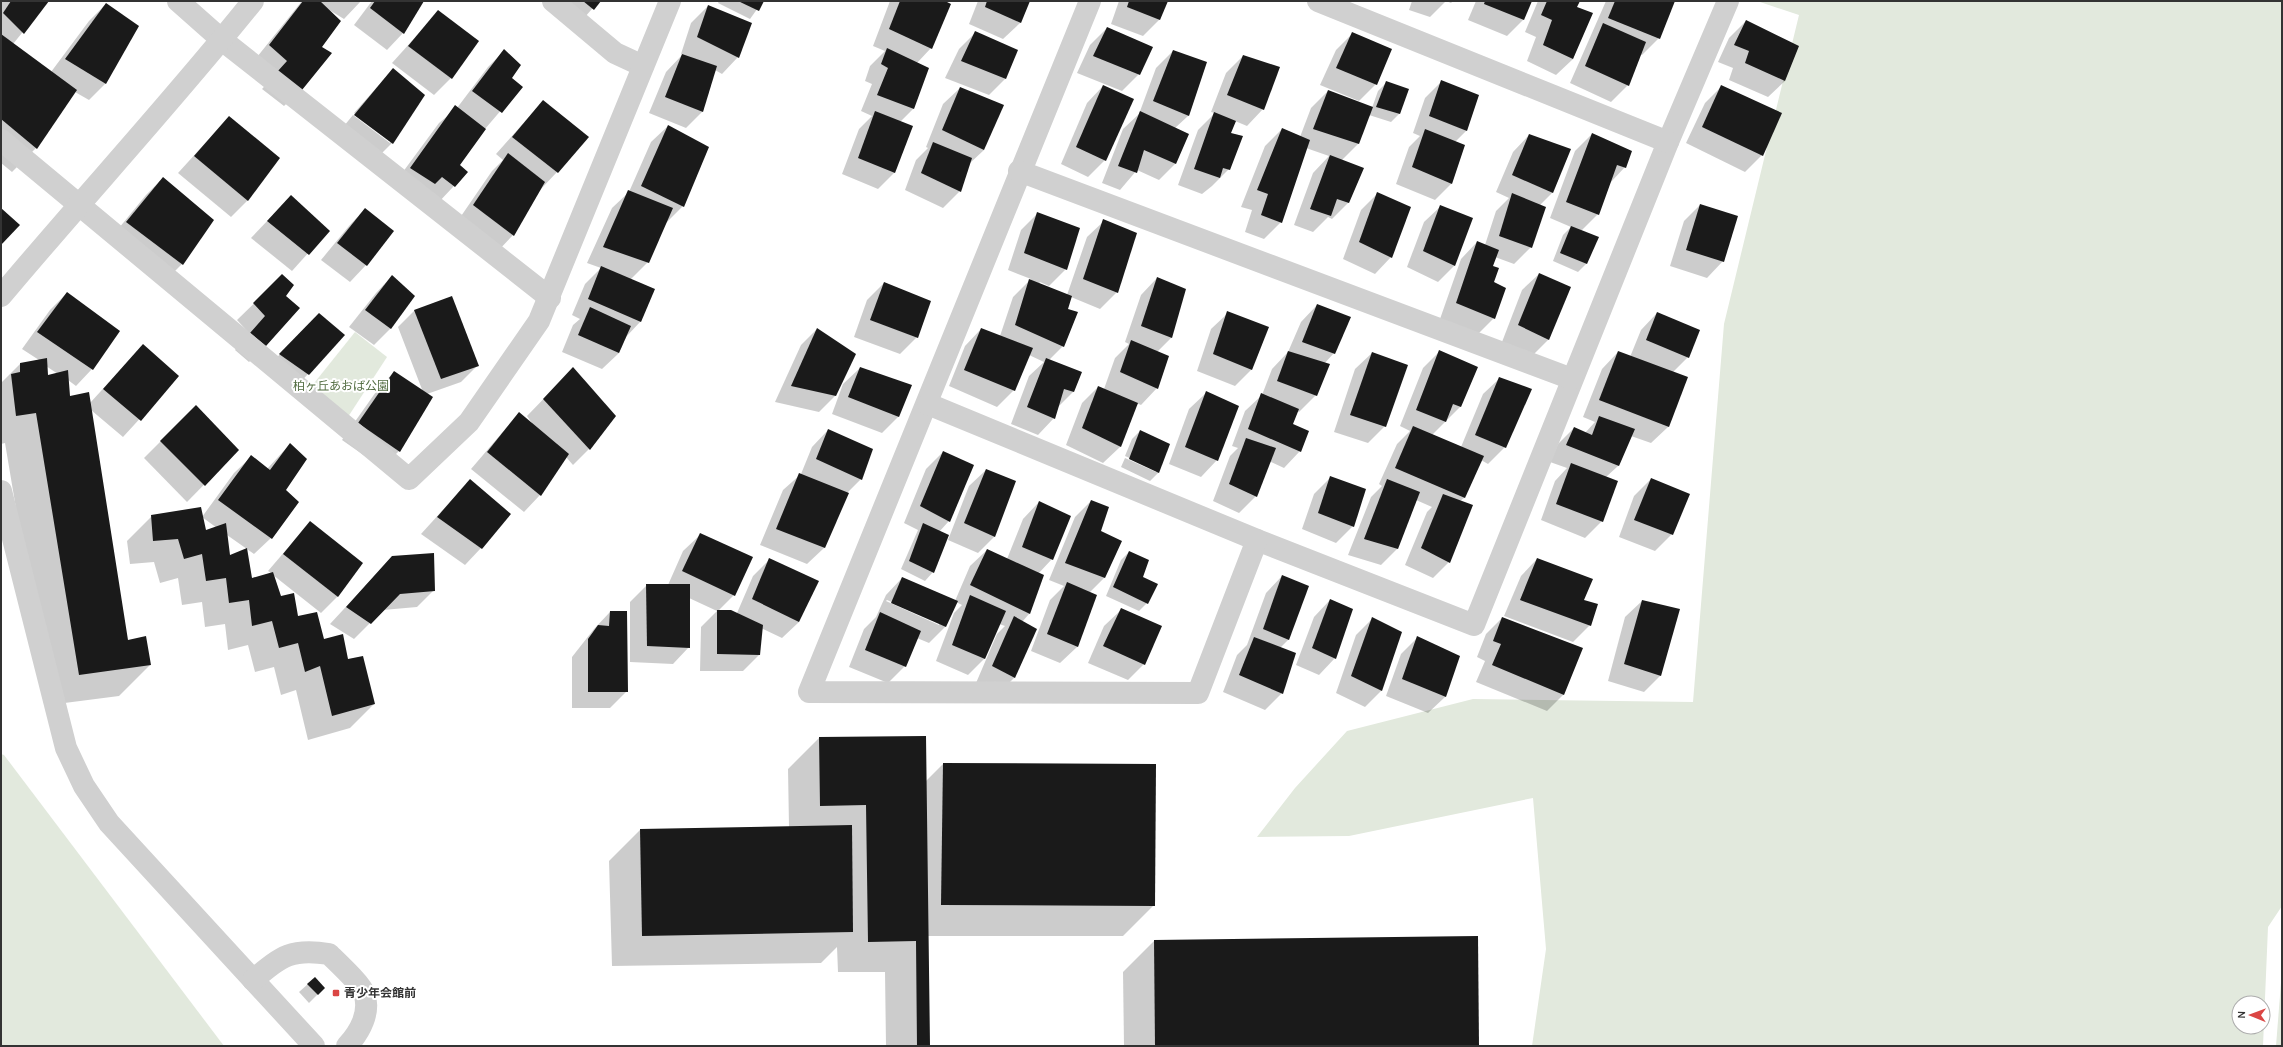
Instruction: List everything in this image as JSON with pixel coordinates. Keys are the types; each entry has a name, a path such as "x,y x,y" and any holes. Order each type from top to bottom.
{"street":[{"path":"178,1 222,40 550,298"},
{"path":"1,296 78,204 222,40 253,1"},
{"path":"553,1 616,53 643,66"},
{"path":"1,140 409,479 469,422 539,322 670,1"},
{"path":"1090,1 1019,171 928,404 809,692 1198,693 1257,540"},
{"path":"1318,1 1668,142"},
{"path":"928,404 1257,540 1474,626 1668,142 1728,1"},
{"path":"1019,171 1572,379"},
{"path":"1,491 64,741 84,786 109,823 314,1046"},
{"path":"253,980 278,959 306,950 329,954 364,992 366,1010 363,1024 348,1046"}],"green space":[{"path":"1757,1 2282,1 2282,906 2268,927 2265,995 2231,995 2231,1035 2263,1035 2263,1046 1532,1046 1546,949 1533,798 1349,836 1257,837 1295,788 1347,731 1473,699 1693,702 1724,324 1799,15"},
{"name":"柏ヶ丘あおば公園","path":"355,332 387,357 346,420 307,392"},
{"path":"1,754 4,755 224,1046 1,1046"},
{"path":"2282,970 2282,1046 2276,1046"}],"building":[{"path":"11,1 49,1 24,34 3,13"},
{"path":"303,1 320,1 341,21 322,47 332,53 302,90 277,72 287,61 269,45"},
{"path":"375,1 424,1 404,34 370,8"},
{"path":"583,1 601,1 594,10"},
{"path":"738,1 764,1 759,11"},
{"path":"900,1 945,1 951,4 932,49 889,29"},
{"path":"987,1 1030,1 1021,23 985,7"},
{"path":"1129,1 1168,1 1160,20 1127,7"},
{"path":"1485,1 1532,1 1524,20 1484,4"},
{"path":"1547,1 1580,1 1577,7 1593,13 1573,59 1543,45 1552,20 1541,15"},
{"path":"1615,1 1675,1 1660,39 1608,18"},
{"path":"106,3 139,26 106,84 65,59"},
{"path":"708,5 752,23 739,58 697,37"},
{"path":"438,10 479,41 452,79 408,46"},
{"path":"1746,20 1799,46 1785,81 1745,63 1749,51 1734,45"},
{"path":"1603,23 1646,42 1629,86 1585,66"},
{"path":"1107,27 1153,47 1140,75 1093,56"},
{"path":"975,31 1018,50 1006,79 961,61"},
{"path":"1352,32 1392,49 1377,85 1336,68"},
{"path":"1,34 77,90 37,149 1,119"},
{"path":"887,48 929,68 914,109 877,95 888,68 881,64"},
{"path":"504,49 521,65 512,78 523,87 502,113 472,91"},
{"path":"1173,50 1207,62 1189,116 1153,101"},
{"path":"682,54 717,66 703,112 665,97"},
{"path":"1243,55 1280,67 1264,110 1227,95"},
{"path":"393,68 425,95 393,144 354,115"},
{"path":"1441,80 1479,95 1467,131 1429,116"},
{"path":"1386,81 1409,89 1400,114 1376,107"},
{"path":"1103,85 1134,99 1106,161 1076,147"},
{"path":"1721,85 1782,113 1763,156 1702,127"},
{"path":"960,87 1004,105 984,150 942,130"},
{"path":"1328,90 1373,107 1359,144 1313,129"},
{"path":"543,100 589,137 558,173 512,137"},
{"path":"455,105 486,129 460,165 468,172 455,187 442,177 435,184 410,168"},
{"path":"875,111 913,126 895,173 858,158"},
{"path":"1140,111 1189,134 1176,164 1144,150 1137,173 1118,166"},
{"path":"1214,112 1236,121 1231,133 1243,136 1230,170 1223,168 1220,178 1194,169"},
{"path":"229,116 280,158 248,201 194,156"},
{"path":"668,125 709,147 684,207 641,186"},
{"path":"1282,128 1310,140 1282,223 1261,215 1268,194 1257,190"},
{"path":"1425,129 1465,145 1452,184 1412,167"},
{"path":"1592,133 1632,151 1626,168 1617,165 1599,215 1566,202"},
{"path":"1529,134 1571,149 1553,193 1512,175"},
{"path":"933,142 972,158 961,192 921,173"},
{"path":"508,153 545,182 514,236 473,205"},
{"path":"1330,155 1364,168 1349,203 1337,199 1331,216 1310,209"},
{"path":"163,177 214,220 183,265 126,222"},
{"path":"628,190 673,208 649,263 603,247"},
{"path":"1377,192 1411,207 1392,258 1359,242"},
{"path":"1512,193 1546,207 1532,248 1499,236"},
{"path":"291,195 330,231 309,255 267,221"},
{"path":"1700,204 1738,216 1724,262 1686,250"},
{"path":"1440,205 1473,218 1455,266 1423,251"},
{"path":"1,208 20,225 1,245"},
{"path":"365,208 394,231 367,266 337,243"},
{"path":"1037,212 1080,228 1067,270 1024,253"},
{"path":"1103,219 1137,233 1118,293 1083,279"},
{"path":"1571,226 1599,237 1587,264 1560,253"},
{"path":"1477,241 1499,250 1493,266 1499,268 1494,282 1506,288 1495,319 1456,303"},
{"path":"601,266 655,289 641,322 588,299"},
{"path":"1539,273 1571,287 1549,340 1518,325"},
{"path":"282,274 294,285 286,296 300,308 266,346 250,333 265,316 253,303"},
{"path":"392,275 415,296 391,329 365,310"},
{"path":"1157,277 1186,289 1172,338 1141,326"},
{"path":"1029,279 1072,296 1068,309 1078,312 1064,347 1015,325"},
{"path":"884,282 931,301 918,338 870,320"},
{"path":"67,292 120,331 93,370 37,332"},
{"path":"452,296 479,366 441,379 414,310"},
{"path":"1317,304 1351,317 1335,354 1302,342"},
{"path":"590,307 631,326 619,353 578,335"},
{"path":"1227,311 1269,327 1252,370 1213,354"},
{"path":"1657,312 1700,330 1689,358 1646,340"},
{"path":"319,313 345,335 309,375 279,354"},
{"path":"817,328 856,354 836,396 791,386"},
{"path":"981,328 1033,348 1015,391 964,370"},
{"path":"1131,340 1169,356 1158,389 1120,372"},
{"path":"143,344 179,376 141,421 103,389"},
{"path":"1439,350 1478,367 1461,407 1453,404 1446,422 1416,410"},
{"path":"1288,351 1330,364 1317,396 1277,381"},
{"path":"1618,351 1688,377 1669,427 1599,400"},
{"path":"1372,352 1408,365 1386,427 1350,415"},
{"path":"47,358 48,375 68,370 70,396 89,392 128,640 146,636 151,665 79,675 36,413 16,416 11,374 20,372 20,363"},
{"path":"1046,358 1082,372 1074,392 1064,389 1055,419 1027,407"},
{"path":"573,367 616,416 590,450 543,399"},
{"path":"860,367 912,385 899,417 848,397"},
{"path":"394,371 433,397 400,452 358,423"},
{"path":"1499,377 1532,389 1506,448 1475,435"},
{"path":"1098,386 1138,403 1121,447 1082,428"},
{"path":"1206,391 1239,406 1218,461 1185,447"},
{"path":"1261,393 1299,409 1293,424 1309,431 1301,452 1248,429"},
{"path":"196,405 239,450 205,486 160,441"},
{"path":"519,412 569,454 541,496 487,452"},
{"path":"1599,416 1635,429 1619,466 1566,445 1574,427 1592,435"},
{"path":"1413,426 1484,456 1465,498 1395,468"},
{"path":"828,429 873,449 862,480 816,459"},
{"path":"1140,430 1170,444 1159,473 1129,459"},
{"path":"1246,438 1276,448 1257,497 1229,484"},
{"path":"290,443 307,459 286,490 299,502 272,539 218,500 251,455 270,470"},
{"path":"943,451 974,465 950,522 920,506"},
{"path":"1571,463 1618,481 1603,522 1556,504"},
{"path":"986,469 1016,481 995,537 964,523"},
{"path":"799,473 849,493 825,548 776,529"},
{"path":"1330,476 1366,489 1354,527 1318,513"},
{"path":"1651,478 1690,494 1673,535 1634,520"},
{"path":"470,479 511,514 482,549 437,517"},
{"path":"1387,479 1420,492 1398,549 1364,539"},
{"path":"1443,494 1473,505 1450,563 1421,548"},
{"path":"1091,500 1109,507 1101,531 1122,541 1105,578 1065,563"},
{"path":"1039,501 1071,516 1053,560 1022,547"},
{"path":"201,507 206,530 226,523 230,555 247,548 252,578 273,572 281,596 294,593 298,616 317,612 324,639 343,634 348,659 363,656 375,704 332,716 320,666 305,672 298,643 279,648 272,621 252,626 249,600 229,603 226,578 206,581 202,554 184,559 178,539 153,541 151,515"},
{"path":"310,521 363,563 338,597 283,554"},
{"path":"923,523 949,535 934,573 909,561"},
{"path":"700,533 753,557 735,596 682,571"},
{"path":"987,549 1044,575 1030,614 970,585"},
{"path":"1129,551 1149,560 1143,577 1158,584 1148,604 1113,587"},
{"path":"434,553 435,591 400,594 371,624 346,607 392,556"},
{"path":"769,558 819,581 799,622 752,599"},
{"path":"1537,558 1593,579 1584,600 1598,604 1591,626 1520,600"},
{"path":"1282,575 1309,586 1289,640 1263,629"},
{"path":"902,577 958,601 946,627 891,603"},
{"path":"1067,582 1097,595 1078,647 1047,634"},
{"path":"646,584 690,584 690,648 647,646"},
{"path":"970,595 1006,611 985,659 952,645"},
{"path":"1330,599 1353,609 1336,659 1312,648"},
{"path":"1642,600 1680,609 1661,676 1624,664"},
{"path":"1121,608 1162,626 1145,665 1103,646"},
{"path":"717,610 731,610 763,625 760,655 717,654"},
{"path":"610,611 627,611 628,692 588,692 588,639 598,625 609,626"},
{"path":"880,612 921,631 906,667 865,650"},
{"path":"1014,616 1037,629 1015,678 992,666"},
{"path":"1372,617 1402,632 1382,691 1351,676"},
{"path":"1502,617 1583,648 1564,695 1492,665 1501,644 1493,641"},
{"path":"1417,636 1460,656 1446,697 1402,679"},
{"path":"1254,637 1296,653 1283,694 1239,675"},
{"path":"926,736 930,1046 917,1046 916,941 868,942 866,805 820,806 819,737"},
{"path":"943,763 1156,764 1155,906 941,905"},
{"path":"852,825 853,932 642,936 640,829"},
{"path":"1478,936 1479,1046 1155,1046 1154,940"},
{"path":"315,977 325,988 318,995 307,984"}],"place":[{"name":"青少年会館前","path":"336,993"}]}
